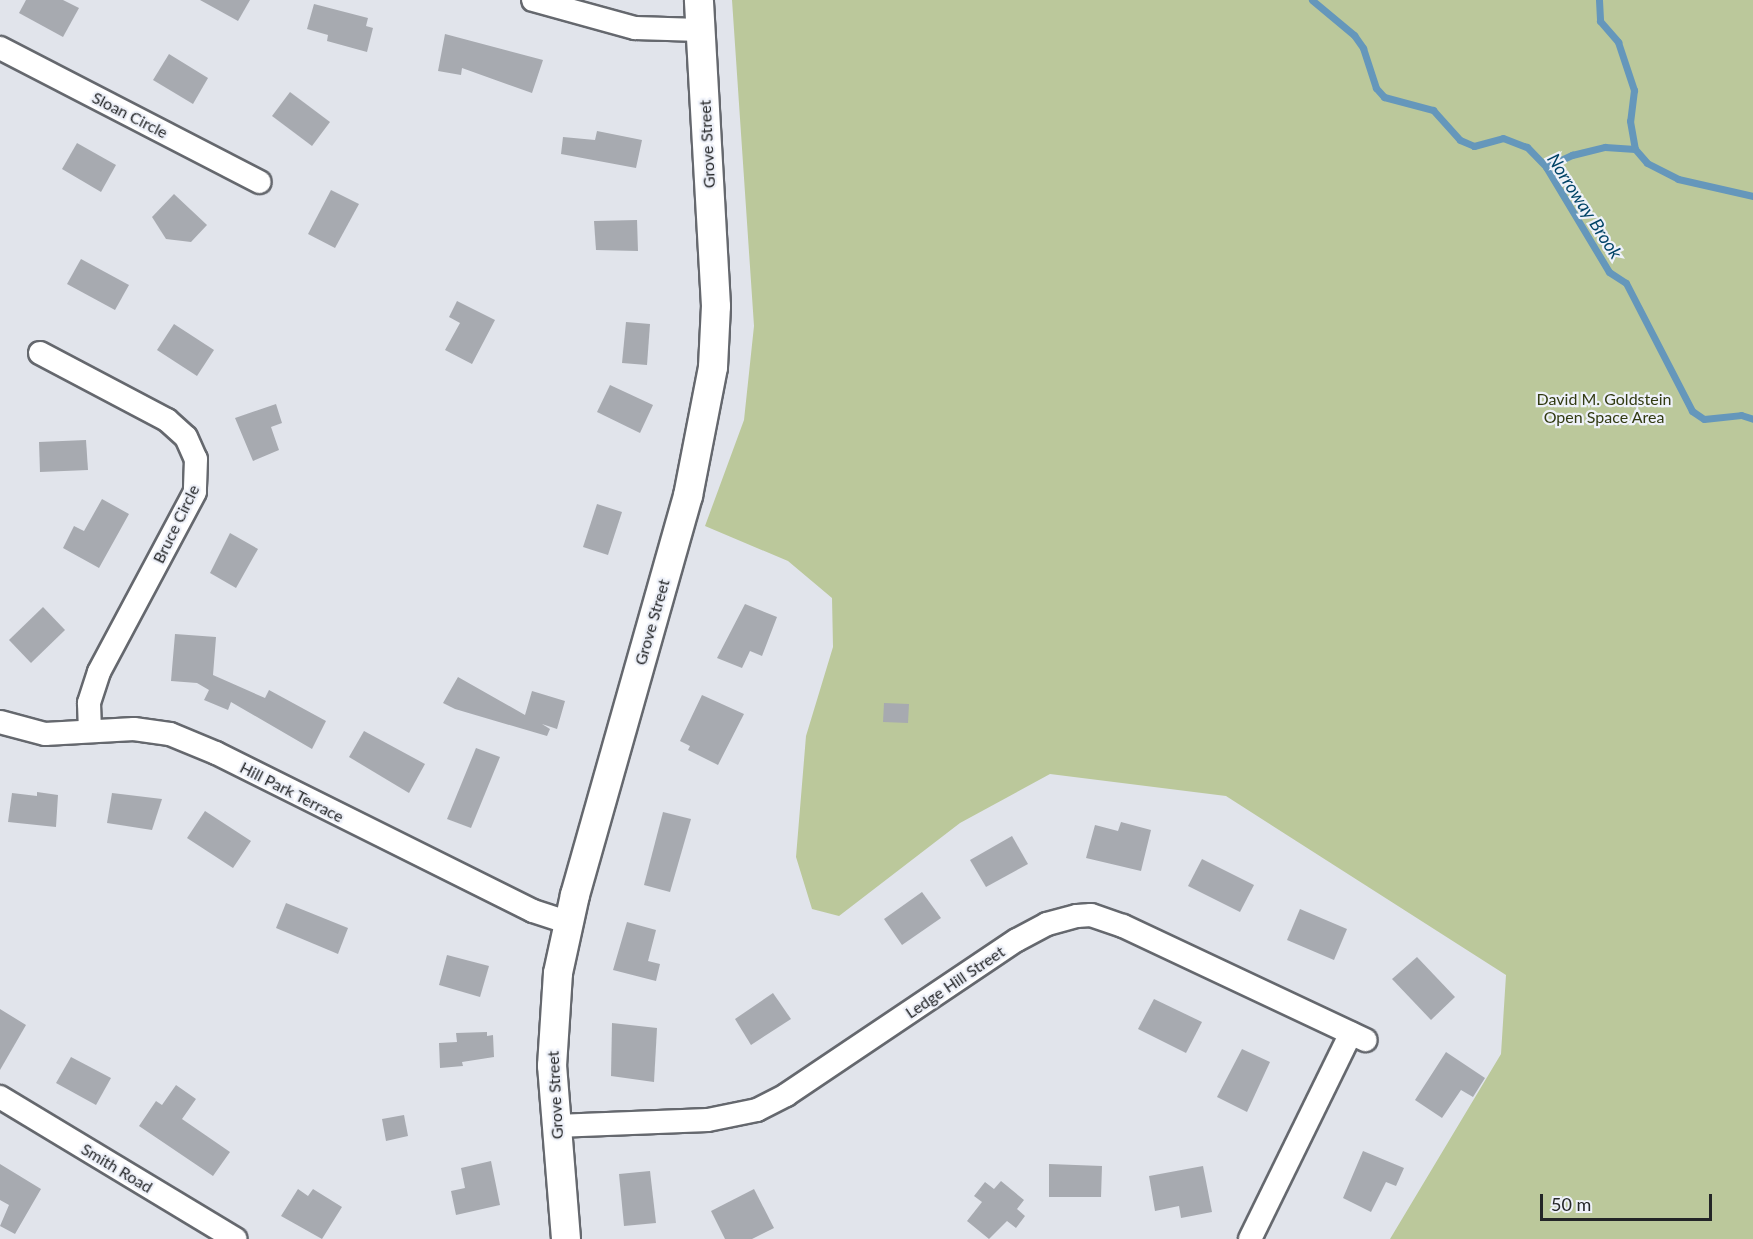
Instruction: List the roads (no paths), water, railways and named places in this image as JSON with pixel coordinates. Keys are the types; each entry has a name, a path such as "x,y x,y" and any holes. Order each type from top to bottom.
{"street":[{"path":"533,0 635,28 700,30"},
{"name":"Grove Street","path":"566,1239 556,1126 552,1030 569,923 688,496 710,395 716,306 699,0"},
{"name":"Sloan Circle","path":"0,48 260,182"},
{"name":"Bruce Circle","path":"40,353 167,420 186,437 196,459 195,492 99,672 89,703 90,731"},
{"name":"Hill Park Terrace","path":"0,722 31,732 151,730 194,743 533,912 569,923"},
{"name":"Ledge Hill Street","path":"556,1126 708,1120 764,1107 1017,940 1047,924 1077,916 1091,915 1123,926 1358,1036 1250,1239"},
{"name":"Smith Road","path":"0,1097 235,1239"}],"waterway":[{"name":"Norroway Brook","path":"1312,0 1354,35 1363,48 1376,88 1384,97 1433,110 1460,140 1474,146 1503,138 1527,147 1546,167 1609,272 1626,283 1692,411 1704,419 1741,415 1753,419"},
{"path":"1599,0 1600,21 1618,42 1634,90 1630,121 1635,149"},
{"path":"1546,167 1572,155 1605,147 1635,149 1647,163 1678,179 1753,196"}],"park label":[{"name":"David M. Goldstein Open Space Area","path":"1604,408"}]}
